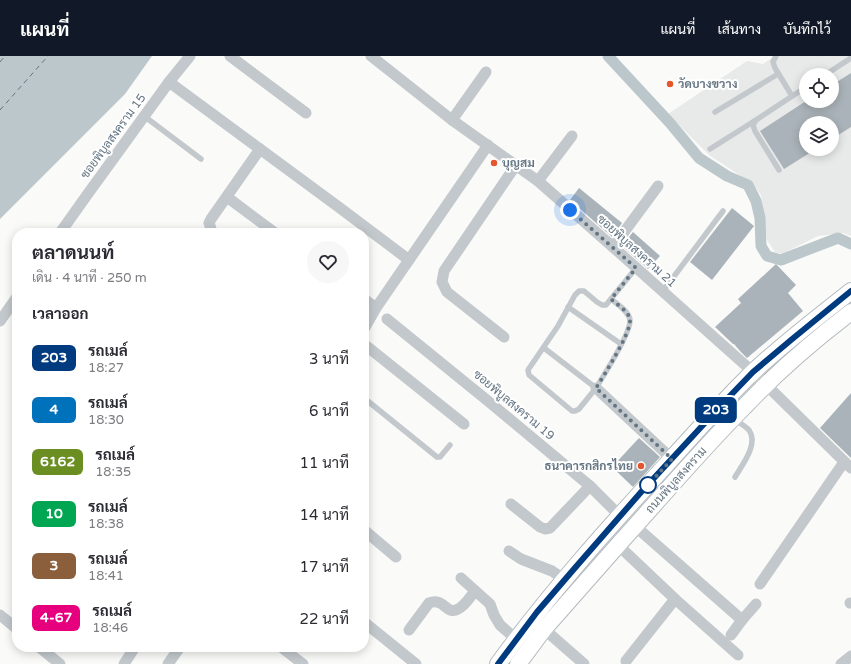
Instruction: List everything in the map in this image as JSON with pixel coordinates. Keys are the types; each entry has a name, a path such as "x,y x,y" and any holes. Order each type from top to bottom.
{"main road":[{"name":"ถนนพิบูลสงคราม","path":"498,664 516,639 620,516 753,372 851,291"},
{"name":"ถนนพิบูลสงคราม","path":"518,664 544,629 733,418 796,357 823,333 851,312"}],"street":[{"name":"ซอยพิบูลสงคราม 15","path":"66,228 144,116 190,56"},
{"path":"230,56 306,113"},
{"name":"ซอยพิบูลสงคราม 21","path":"371,56 452,120 538,181 753,372 848,465"},
{"path":"452,120 486,72"},
{"path":"169,82 366,228"},
{"path":"538,181 572,136"},
{"path":"369,320 488,145"},
{"path":"211,228 211,219 260,149"},
{"path":"504,337 446,292 442,282 444,271 516,165"},
{"path":"613,247 658,186"},
{"path":"227,197 268,228"},
{"path":"369,230 409,260"},
{"path":"369,303 376,308"},
{"path":"0,321 12,304"},
{"name":"ซอยพิบูลสงคราม 19","path":"387,319 590,486 620,516"},
{"path":"369,348 464,424"},
{"path":"596,388 672,459"},
{"path":"760,584 848,465"},
{"path":"511,504 540,527 545,529 550,528 590,486"},
{"path":"635,526 742,620"},
{"path":"369,534 396,557"},
{"path":"618,546 738,655"},
{"path":"509,551 521,559 552,571 565,580"},
{"path":"461,578 490,604 500,625 516,639"},
{"path":"409,630 429,603 434,601 441,603 451,611 456,611 476,591"},
{"path":"626,661 675,599"},
{"path":"731,635 756,604"},
{"path":"0,616 12,625"},
{"path":"369,626 416,664"},
{"path":"544,629 584,664"},
{"path":"45,652 60,664"},
{"path":"124,664 132,652"},
{"path":"168,664 176,652"},
{"path":"287,652 302,664"},
{"path":"841,664 851,656"}],"lane":[{"path":"776,56 773,62 774,68 792,96"},
{"path":"836,68 851,58"},
{"path":"715,112 778,74"},
{"path":"710,149 799,92"},
{"path":"144,116 201,159"},
{"path":"756,120 754,125 755,131 778,170"},
{"path":"662,291 723,211"},
{"path":"611,299 628,314 630,320 629,327 612,362 596,388 579,409 572,411 529,375 528,370 544,348 575,295 579,291 584,291 602,306 606,305 636,268"},
{"path":"568,307 621,344"},
{"path":"544,348 596,388"},
{"path":"369,402 437,457 446,452 450,445"},
{"path":"733,418 748,430 752,437 750,452 735,477"}],"shaded area":[{"path":"0,56 152,56 125,94 0,219"},
{"path":"775,56 851,56 851,236 843,233 818,236 782,254 775,252 767,240 761,195 753,184 709,155 668,114 747,61 763,64"}],"building":[{"path":"851,73 851,127 839,135 839,116 799,116 799,156 805,156 784,169 760,131 799,106 799,108 839,108 839,81"},
{"path":"579,188 622,223 612,237 570,200"},
{"path":"732,208 754,226 712,280 690,262"},
{"path":"633,232 660,256 648,269 622,246"},
{"path":"776,264 796,285 788,293 803,311 747,358 715,327 741,303 738,299"},
{"path":"851,393 851,458 820,428"},
{"path":"639,438 660,457 633,487 612,467"}],"waterway":[{"path":"608,56 670,123 699,158 727,176 748,185 756,201 760,218 761,246 767,256 781,260 838,238 851,244"}],"ferry route":[{"path":"0,62 5,56"},
{"path":"0,110 48,56"}],"bus line":[{"name":"203","path":"498,664 537,612 574,569 642,491 727,399 753,372 851,291"}],"place":[{"name":"วัดบางขวาง","path":"670,84"},
{"name":"บุญสม","path":"494,163"},
{"name":"ธนาคารกสิกรไทย","path":"641,466"}],"route":[{"path":"570,210 636,268 611,299 628,314 630,320 629,327 612,362 596,388 672,459 648,485"}]}
